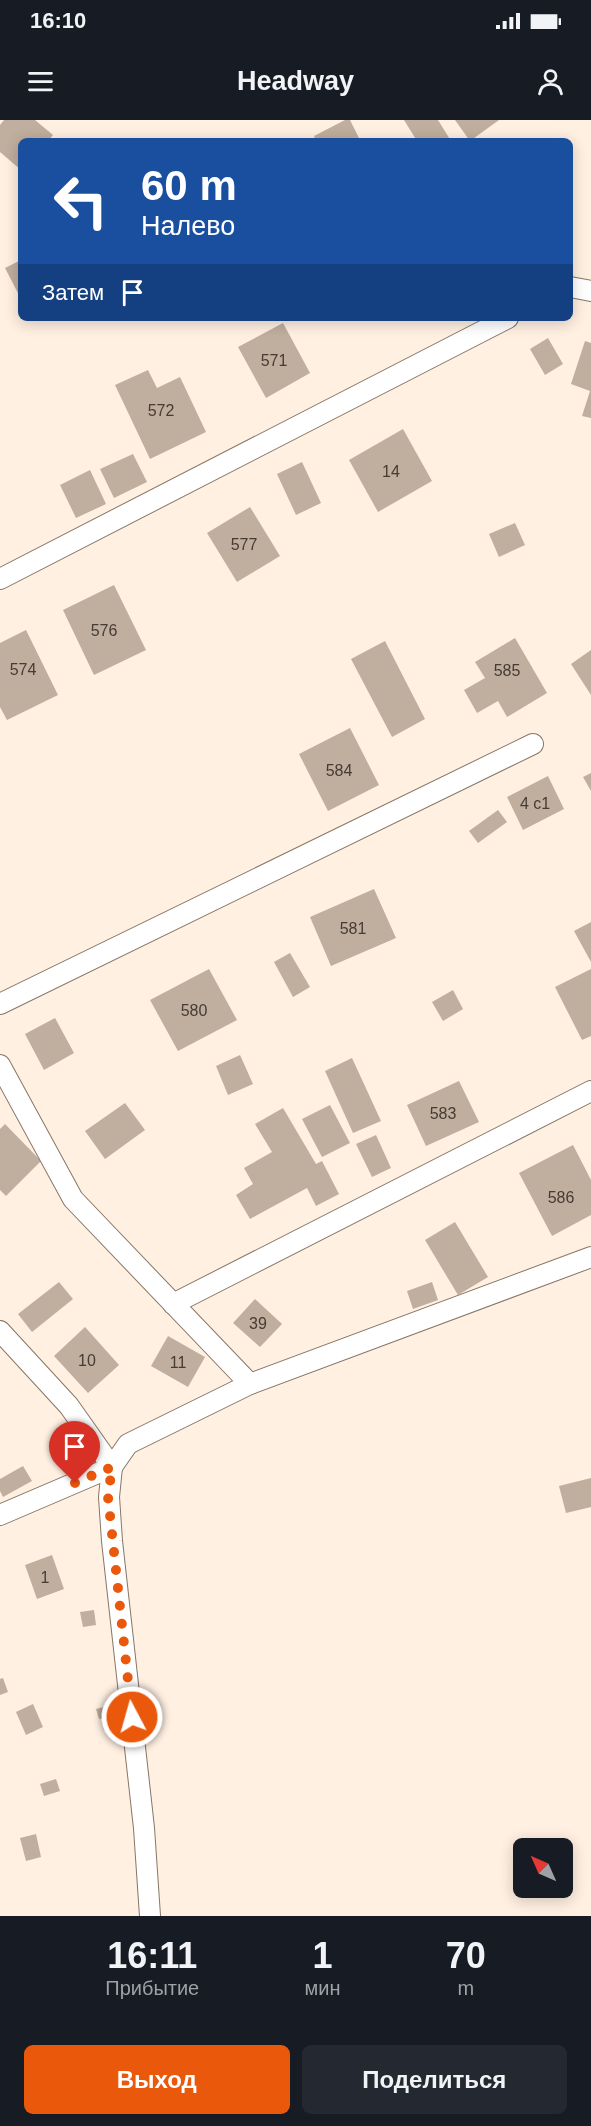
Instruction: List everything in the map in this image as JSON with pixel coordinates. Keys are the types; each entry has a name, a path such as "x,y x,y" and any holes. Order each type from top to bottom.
{"street":[{"path":"573,288 591,291"},
{"path":"0,579 502,321"},
{"path":"0,1004 533,744"},
{"path":"0,1065 73,1199 250,1384"},
{"path":"173,1304 591,1091"},
{"path":"150,1916 144,1828 108,1497 112,1467 128,1444 250,1384 591,1257"},
{"path":"0,1331 69,1406 112,1467"},
{"path":"0,1515 112,1467"}],"building":[{"path":"4,120 35,120 53,135 50,138 18,138 18,167 0,152 0,125"},
{"path":"345,120 350,120 359,138 315,138 314,136"},
{"path":"404,120 438,120 449,138 415,138"},
{"path":"455,120 499,120 474,138 468,138"},
{"path":"18,262 18,293 5,268"},
{"path":"283,323 310,373 266,398 238,347"},
{"path":"548,338 563,364 545,375 530,349"},
{"path":"585,341 591,343 591,418 582,416 590,391 571,384"},
{"path":"148,370 157,388 180,377 206,432 150,459 115,385"},
{"path":"403,429 432,481 378,512 349,460"},
{"path":"133,454 147,482 114,498 100,469"},
{"path":"302,462 321,503 296,515 277,474"},
{"path":"90,470 106,504 76,518 60,485"},
{"path":"250,507 280,556 237,582 207,533"},
{"path":"515,523 525,545 499,557 489,534"},
{"path":"114,585 146,650 94,675 63,610"},
{"path":"26,630 58,695 7,720 0,707 0,643"},
{"path":"515,638 547,693 507,717 498,701 477,713 464,690 485,678 475,662"},
{"path":"385,641 425,719 392,737 351,659"},
{"path":"591,650 591,695 571,664"},
{"path":"350,728 379,785 328,811 299,754"},
{"path":"591,773 591,791 583,777"},
{"path":"548,776 564,809 523,830 507,797"},
{"path":"498,810 507,822 478,843 469,831"},
{"path":"374,889 396,938 331,966 310,917"},
{"path":"591,922 591,962 574,931"},
{"path":"290,953 310,987 293,997 274,962"},
{"path":"209,969 237,1020 178,1051 150,1000"},
{"path":"591,969 591,1036 582,1040 555,987"},
{"path":"453,990 463,1009 443,1021 432,1002"},
{"path":"55,1018 74,1053 44,1070 25,1034"},
{"path":"240,1055 253,1084 228,1095 216,1066"},
{"path":"352,1058 381,1121 353,1133 325,1071"},
{"path":"459,1081 479,1122 426,1146 407,1105"},
{"path":"125,1103 145,1130 105,1159 85,1131"},
{"path":"330,1105 350,1143 322,1157 302,1119"},
{"path":"283,1108 316,1164 322,1161 339,1194 316,1206 307,1188 250,1219 236,1195 253,1184 244,1168 272,1152 255,1124"},
{"path":"5,1124 41,1161 6,1196 0,1190 0,1129"},
{"path":"376,1135 391,1168 372,1177 356,1144"},
{"path":"573,1145 591,1180 591,1215 552,1236 519,1173"},
{"path":"455,1222 488,1277 458,1295 425,1240"},
{"path":"59,1282 73,1299 32,1332 18,1314"},
{"path":"432,1282 438,1300 413,1309 407,1291"},
{"path":"255,1299 282,1324 260,1347 233,1323"},
{"path":"85,1327 119,1365 88,1393 54,1356"},
{"path":"168,1336 205,1357 188,1387 151,1366"},
{"path":"23,1466 32,1481 3,1497 0,1491 0,1479"},
{"path":"591,1478 591,1507 566,1513 559,1486"},
{"path":"52,1555 64,1589 37,1599 25,1565"},
{"path":"94,1610 96,1625 83,1627 80,1612"},
{"path":"3,1678 8,1692 0,1695 0,1679"},
{"path":"33,1704 43,1727 26,1735 16,1712"},
{"path":"111,1705 113,1716 99,1719 96,1709"},
{"path":"56,1779 60,1791 44,1796 40,1784"},
{"path":"36,1834 41,1857 26,1861 20,1838"}],"route":[{"path":"75,1483 112,1467 108,1497 132,1717"}]}
